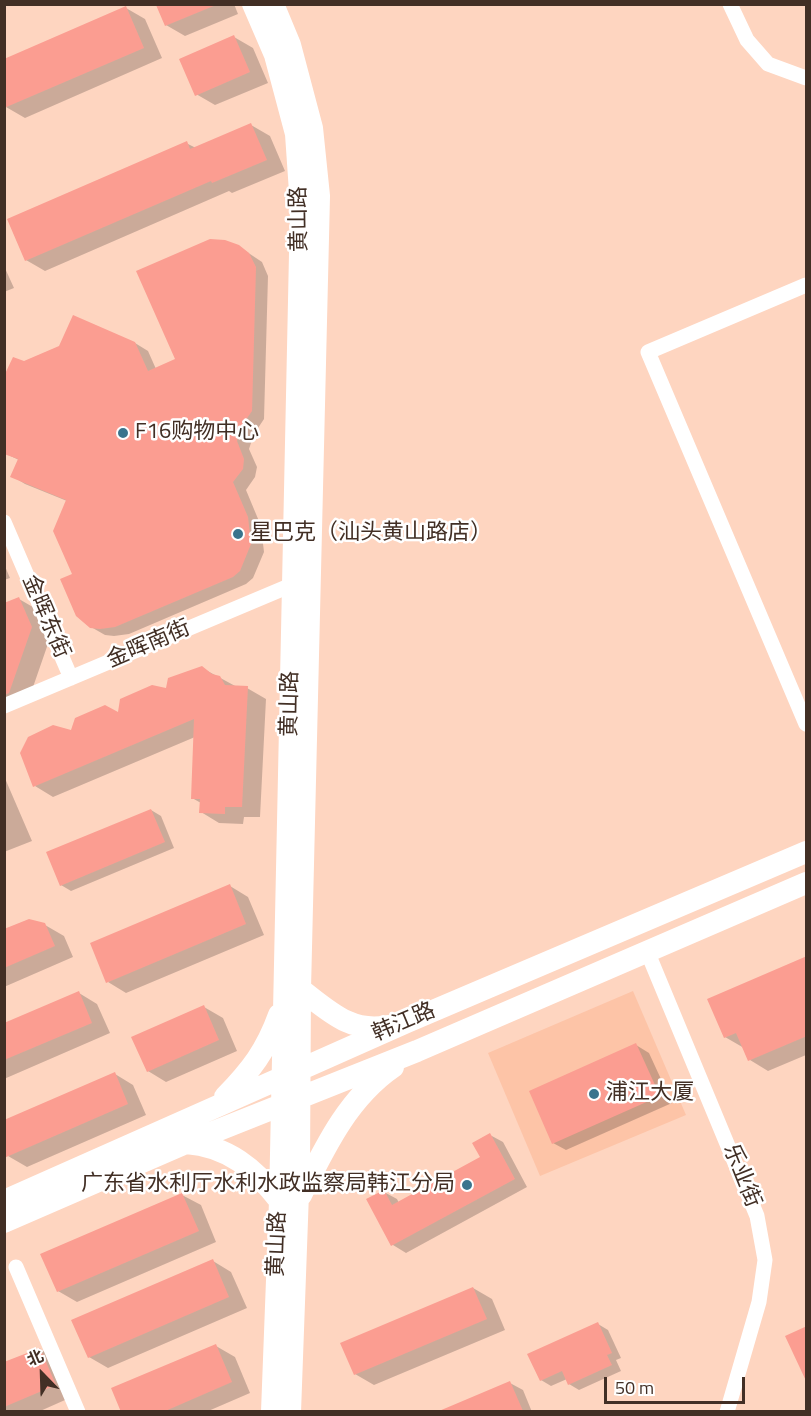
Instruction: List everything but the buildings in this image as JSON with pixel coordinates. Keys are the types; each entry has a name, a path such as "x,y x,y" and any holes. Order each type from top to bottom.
{"street":[{"name":"黄山路","path":"253,4 275,55 296,134 301,206 294,584 289,1201 290,1412"},
{"name":"黄山路","path":"273,4 290,45 312,128 319,196 292,994"},
{"path":"730,4 747,40 768,64 807,78"},
{"path":"807,285 648,352 807,724"},
{"name":"金晖东街","path":"4,522 71,678"},
{"name":"金晖南街","path":"4,706 294,584"},
{"name":"韩江路","path":"4,1201 407,1022 807,852"},
{"name":"韩江路","path":"4,1222 186,1143 417,1051 807,883"},
{"name":"乐业街","path":"647,951 757,1216 765,1260 759,1302 727,1412"},
{"path":"215,1107 251,1070 272,1036 292,994 349,1024 373,1029 407,1022"},
{"path":"186,1143 205,1144 233,1157 289,1201 334,1130 362,1095 390,1070 417,1051"},
{"name":"黄山路","path":"272,1412 289,1201"},
{"path":"16,1267 78,1412"}],"shaded area":[{"path":"633,991 686,1115 540,1176 488,1053"}],"place":[{"name":"F16购物中心","path":"123,433"},
{"name":"星巴克（汕头黄山路店）","path":"238,534"},
{"name":"浦江大厦","path":"594,1094"},
{"name":"广东省水利厅水利水政监察局韩江分局","path":"467,1185"}]}
